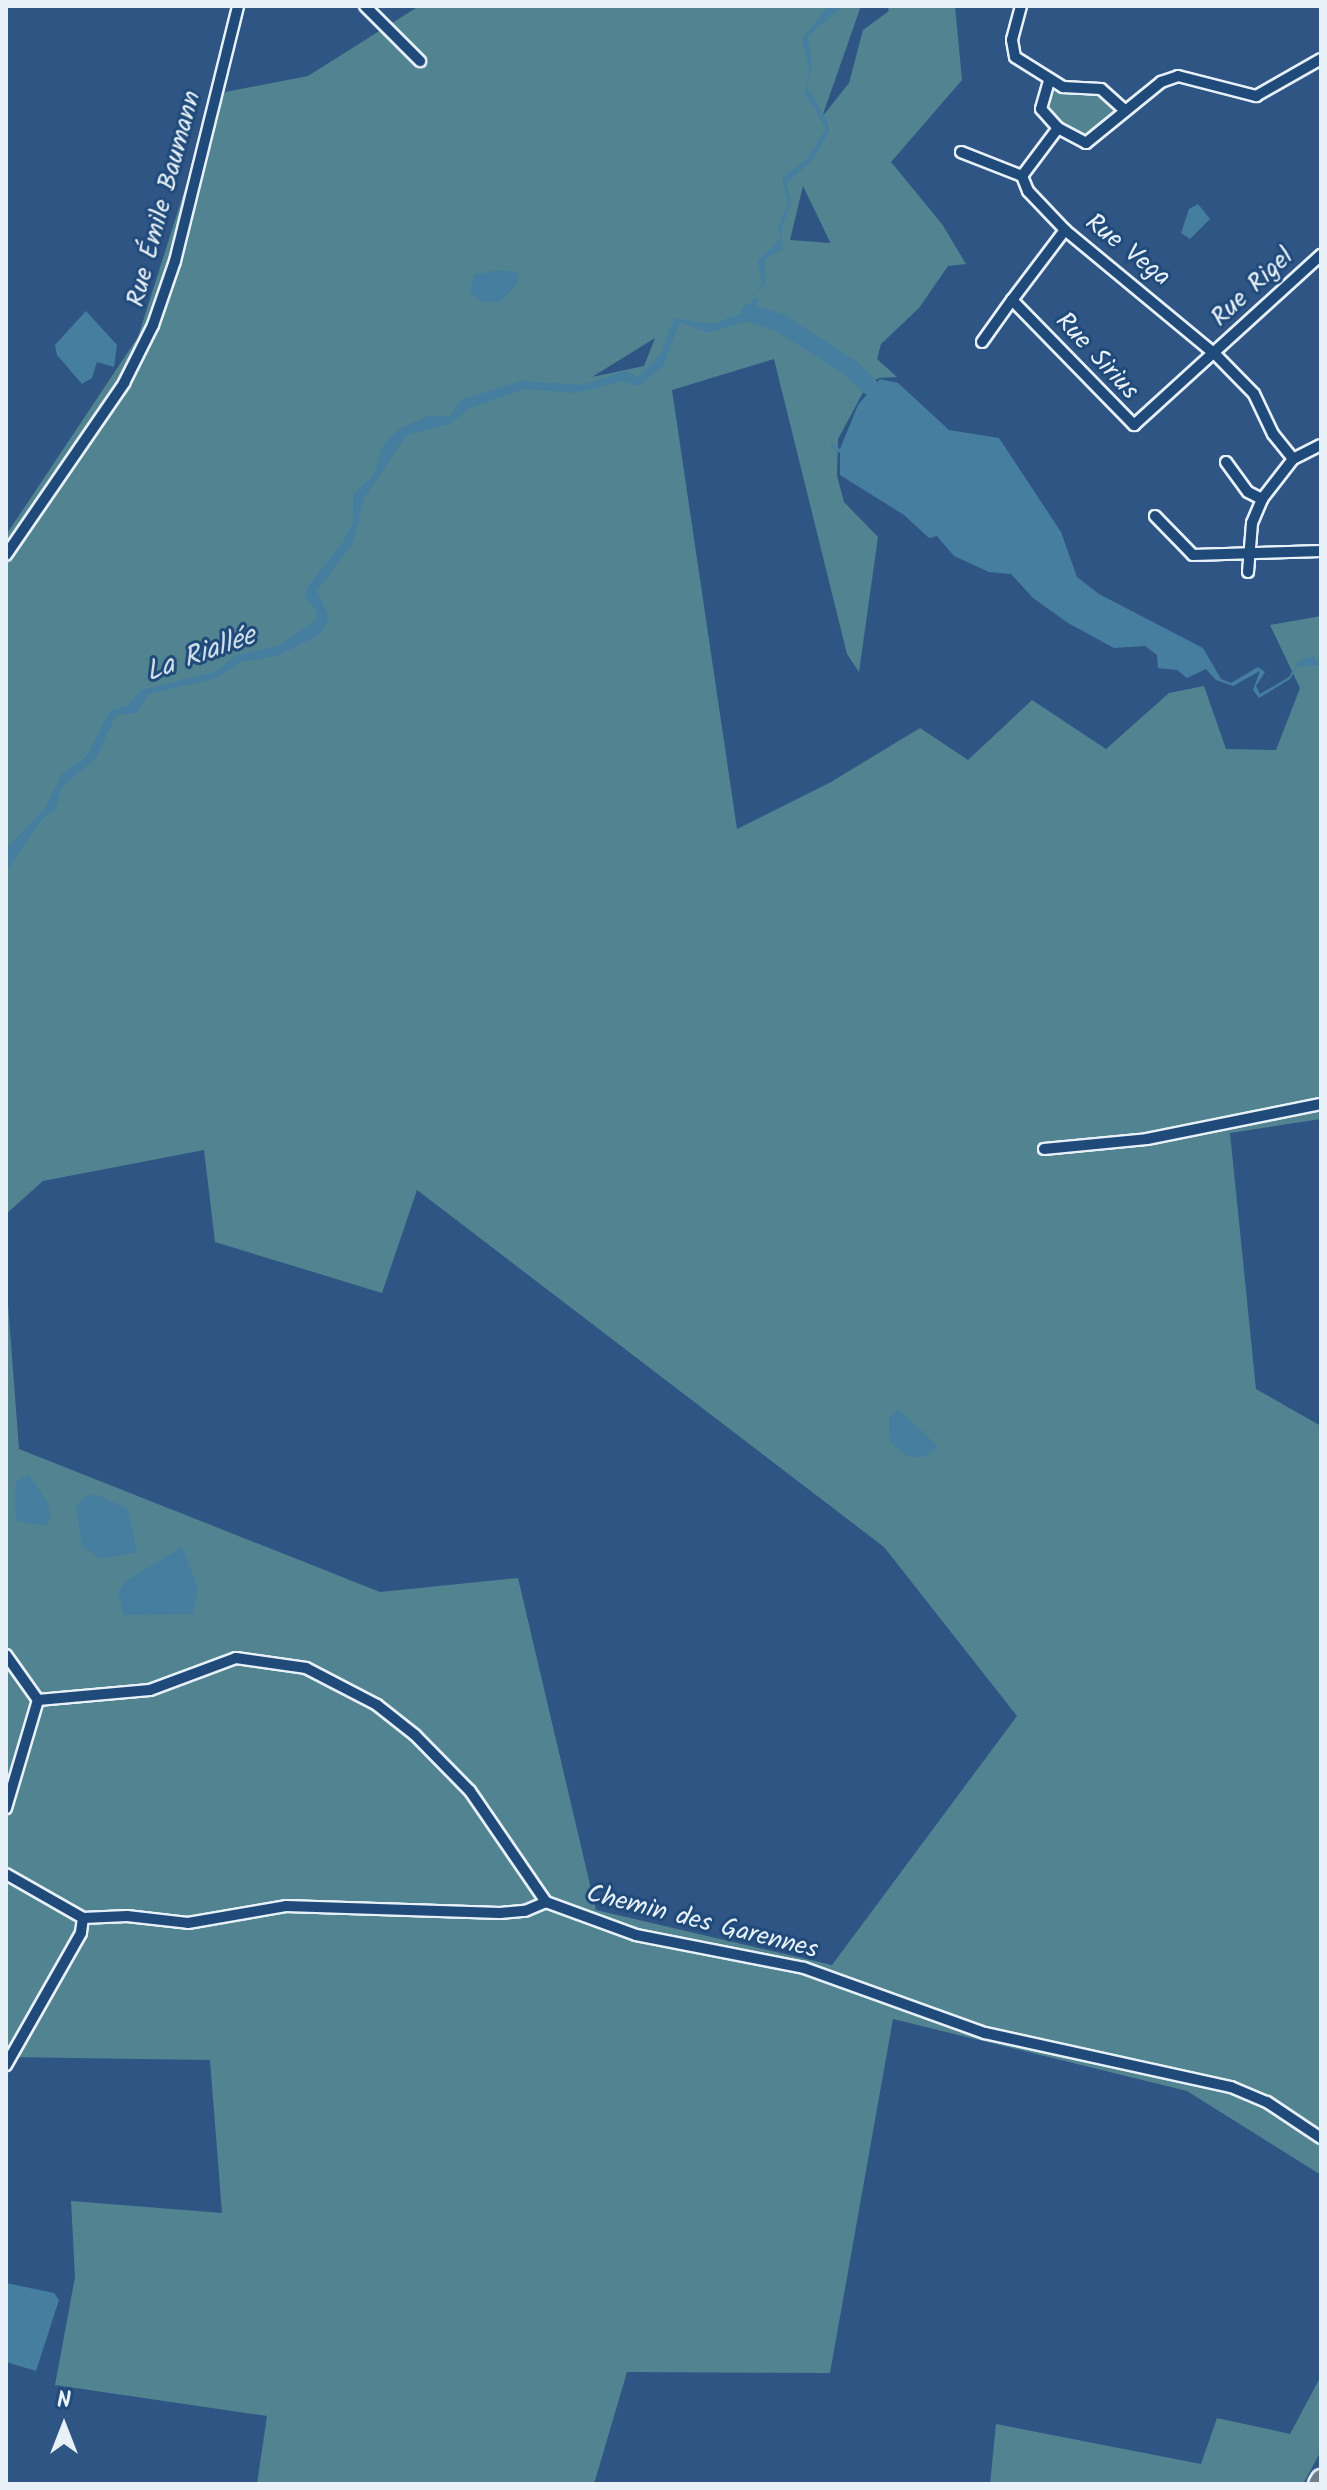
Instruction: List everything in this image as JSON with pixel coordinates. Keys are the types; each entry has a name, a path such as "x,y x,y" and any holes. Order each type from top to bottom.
{"highway":[{"path":"1318,2484 1321,2479"}],"street":[{"name":"Rue Émile Baumann","path":"6,555 111,404 153,325 175,261 238,6"},
{"path":"365,6 420,61"},
{"path":"1021,6 1012,52 1049,81 1101,89 1123,109"},
{"path":"1049,81 1041,109 1058,128 1091,142 1123,109 1178,76 1256,96 1321,59"},
{"path":"961,152 1022,176 1058,128"},
{"name":"Rue Vega","path":"1022,176 1028,191 1065,230 1215,354 1254,394 1273,434 1293,459"},
{"path":"982,342 1065,230"},
{"name":"Rue Rigel","path":"1215,354 1321,255"},
{"name":"Rue Sirius","path":"1012,300 1131,425 1142,423 1215,354"},
{"path":"1248,572 1262,499 1293,459 1321,445"},
{"path":"1226,462 1248,492 1262,499"},
{"path":"1155,516 1193,555 1321,551"},
{"path":"1044,1149 1147,1139 1321,1104"},
{"path":"6,1655 38,1700 6,1808"},
{"name":"Chemin des Garennes","path":"38,1700 150,1690 236,1658 281,1662 326,1675 377,1705 437,1757 508,1842 546,1902 636,1935 804,1968 985,2033 1214,2082 1267,2102 1321,2138"},
{"path":"6,1874 83,1918 188,1923 286,1906 500,1913 525,1911 546,1902"},
{"path":"6,2065 81,1933 83,1918"}],"green space":[{"path":"419,6 861,6 822,117 849,83 863,30 889,11 887,6 955,6 962,80 891,162 942,224 966,264 948,266 919,308 881,344 877,359 897,377 879,378 867,385 838,439 837,476 844,502 878,537 859,672 847,654 774,359 672,390 737,829 831,782 920,728 968,760 1032,700 1106,749 1169,693 1204,686 1226,749 1276,750 1300,688 1270,625 1321,616 1321,1119 1230,1133 1256,1389 1321,1426 1321,2175 1187,2091 893,2019 830,2373 627,2372 594,2484 257,2484 267,2416 55,2385 75,2277 71,2201 222,2213 210,2060 6,2057 6,1278 19,1449 380,1592 518,1578 596,1910 832,1965 1017,1716 884,1547 417,1190 382,1293 215,1242 204,1150 43,1181 6,1214 6,535 138,337 215,94 308,76","holes":["803,186 830,242 830,243 790,240","655,338 644,366 592,377"]},
{"path":"1056,90 1099,91 1112,103 1114,114 1093,134 1082,137 1047,110 1045,101"},
{"path":"1321,2376 1321,2451 1303,2484 990,2484 996,2424 1201,2464 1217,2418 1290,2434"}],"water":[{"path":"844,6 808,36 812,66 807,87 827,120 829,132 811,162 786,183 791,201 781,231 783,249 764,260 766,282 756,294 762,283 758,261 781,238 778,229 788,203 782,178 807,159 826,128 805,93 809,69 802,38 827,8"},
{"path":"1198,204 1210,219 1190,239 1181,233 1189,209"},
{"path":"497,270 518,272 518,283 500,302 481,302 470,291 474,275"},
{"name":"La Riallée","path":"754,298 759,299 751,320 708,333 680,322 663,366 638,386 622,381 577,393 524,389 470,408 450,424 407,435 364,498 353,543 317,591 329,617 321,634 277,656 241,662 216,678 149,694 137,713 116,715 97,757 61,788 55,811 43,818 6,872 7,848 45,808 61,775 86,757 110,711 129,705 141,690 217,671 236,655 278,646 316,620 317,612 305,597 308,586 343,542 353,522 353,494 373,476 383,445 399,429 428,416 450,416 461,400 521,381 582,385 625,371 638,377 661,354 674,318 713,324 748,311"},
{"path":"86,311 117,345 114,367 97,362 92,378 82,384 57,355 55,345"},
{"path":"880,379 898,383 949,430 999,438 1061,532 1077,577 1099,594 1203,648 1221,679 1231,683 1258,667 1265,672 1256,686 1260,694 1289,677 1298,661 1313,656 1321,665 1298,666 1290,679 1259,698 1253,690 1260,671 1233,686 1216,680 1206,669 1187,678 1177,670 1158,668 1157,655 1145,646 1114,648 1068,623 1033,598 1011,574 989,572 954,556 937,536 929,538 904,515 840,475 840,453 831,447 831,442 840,449 858,405"},
{"path":"898,1409 938,1446 924,1457 908,1457 890,1442 889,1419"},
{"path":"28,1474 47,1502 51,1514 47,1526 18,1521 15,1513 15,1483"},
{"path":"96,1494 128,1509 137,1552 101,1559 82,1546 76,1508 84,1497"},
{"path":"182,1547 198,1588 193,1614 124,1615 118,1592 126,1581"},
{"path":"6,2283 54,2293 59,2300 36,2371 6,2362"}],"waterway":[{"path":"750,313 780,323 851,368 869,386"}]}
